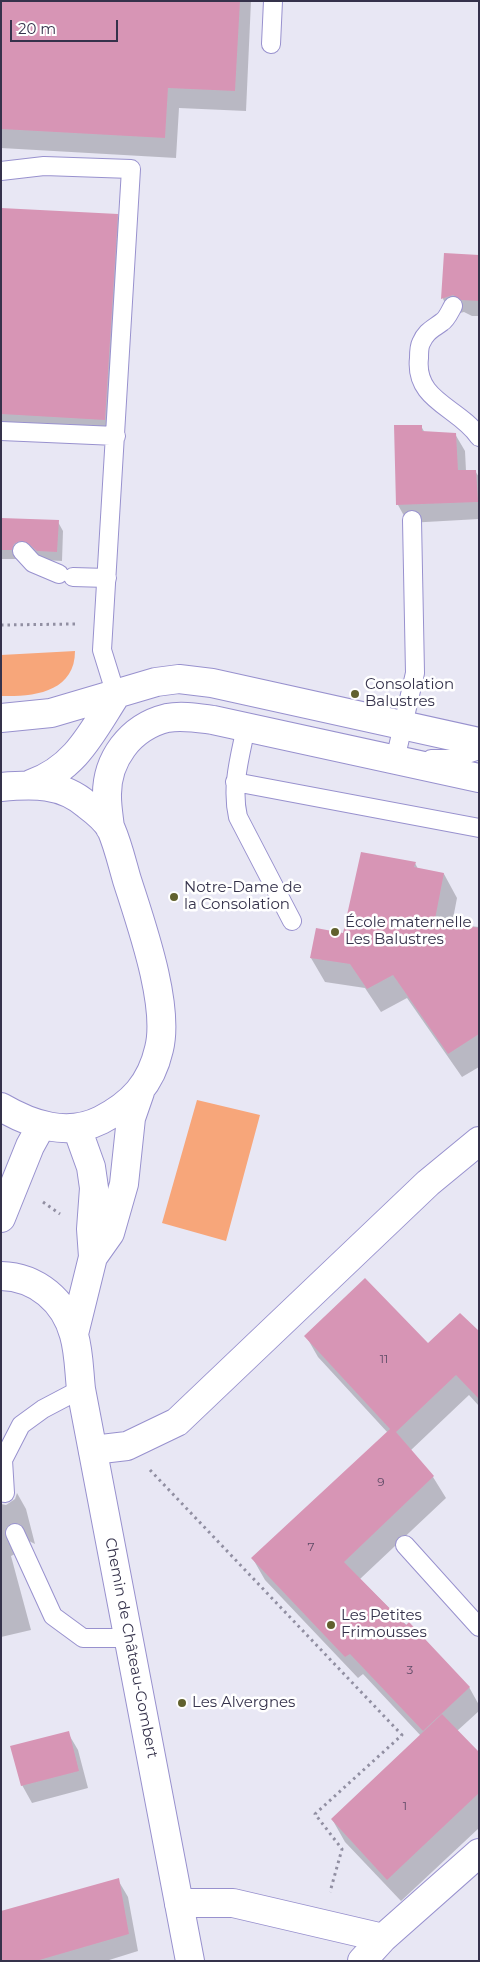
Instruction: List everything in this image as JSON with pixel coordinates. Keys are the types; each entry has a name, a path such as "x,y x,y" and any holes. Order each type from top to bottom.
{"street":[{"path":"1,718 51,713 156,682 179,679 212,683 479,742"},
{"path":"1,787 31,784 50,777 62,769 82,748 116,695"},
{"path":"1,1107 21,1119 41,1126 77,1128 96,1122 121,1109 140,1092 152,1070 157,1056 162,1023 155,980 137,909 110,828 106,797 112,763 120,749 138,731 152,723 168,718 187,717 246,727 479,778"},
{"path":"31,784 67,792 86,804 110,828"},
{"name":"Chemin de Château-Gombert","path":"93,1257 110,1233 117,1209 124,1184 131,1118 140,1092"},
{"path":"1,1218 30,1146 41,1126"},
{"name":"Chemin de Château-Gombert","path":"74,1334 93,1257 91,1229 94,1188 91,1167 77,1128"},
{"path":"94,1450 127,1446 177,1422 428,1183 479,1141"},
{"name":"Chemin de Château-Gombert","path":"1,1276 31,1281 59,1302 74,1334 81,1389 190,1961"},
{"path":"362,1961 383,1938 479,1853"},
{"path":"179,1903 232,1903 383,1938"}],"lane":[{"path":"271,44 272,1"},
{"path":"1,171 44,166 130,169 116,436 102,650 116,695"},
{"path":"453,306 444,322 431,328 420,344 418,366 422,384 434,399 470,425 479,437"},
{"path":"1,431 116,436"},
{"path":"412,520 415,673 395,760 452,759 479,750"},
{"path":"22,551 33,563 66,575 106,578"},
{"path":"246,727 235,782 234,799 238,817 292,921"},
{"path":"235,782 479,828"},
{"path":"5,1493 3,1460 21,1424 43,1409 81,1389"},
{"path":"16,1533 52,1616 83,1638 128,1638"},
{"path":"405,1545 479,1627"}],"path":[{"path":"1,625 82,624"},
{"path":"127,1446 402,1735 315,1814 342,1848 330,1894"}],"shaded area":[{"path":"75,651 73,665 68,675 60,684 39,693 1,696 1,655"},
{"path":"197,1100 260,1115 226,1241 162,1223"}],"building":[{"path":"1,1 240,1 235,91 168,88 165,138 1,129"},
{"path":"1,208 118,214 105,420 1,414"},
{"path":"444,253 479,255 479,301 461,300 453,295 441,299"},
{"path":"394,425 422,425 422,431 456,433 458,470 476,470 478,502 396,505"},
{"path":"1,518 59,520 57,552 37,551 29,544 20,541 14,544 12,550 1,550"},
{"path":"361,852 416,862 414,867 444,873 435,919 479,928 479,1034 448,1054 393,975 367,989 350,964 310,958 316,928 343,933"},
{"path":"365,1278 428,1343 460,1313 479,1331 479,1399 456,1375 396,1432 434,1476 344,1562 406,1625 409,1622 470,1687 423,1731 350,1654 345,1657 251,1558 390,1429 304,1336"},
{"path":"442,1714 479,1752 479,1793 387,1880 331,1819"},
{"path":"69,1731 79,1771 21,1786 10,1746"},
{"path":"119,1878 129,1934 36,1961 1,1961 1,1911"}],"place":[{"name":"Consolation Balustres","path":"355,694"},
{"name":"Notre-Dame de la Consolation","path":"174,897"},
{"name":"École maternelle Les Balustres","path":"335,932"},
{"name":"Les Petites Frimousses","path":"331,1625"},
{"name":"Les Alvergnes","path":"182,1703"}]}
